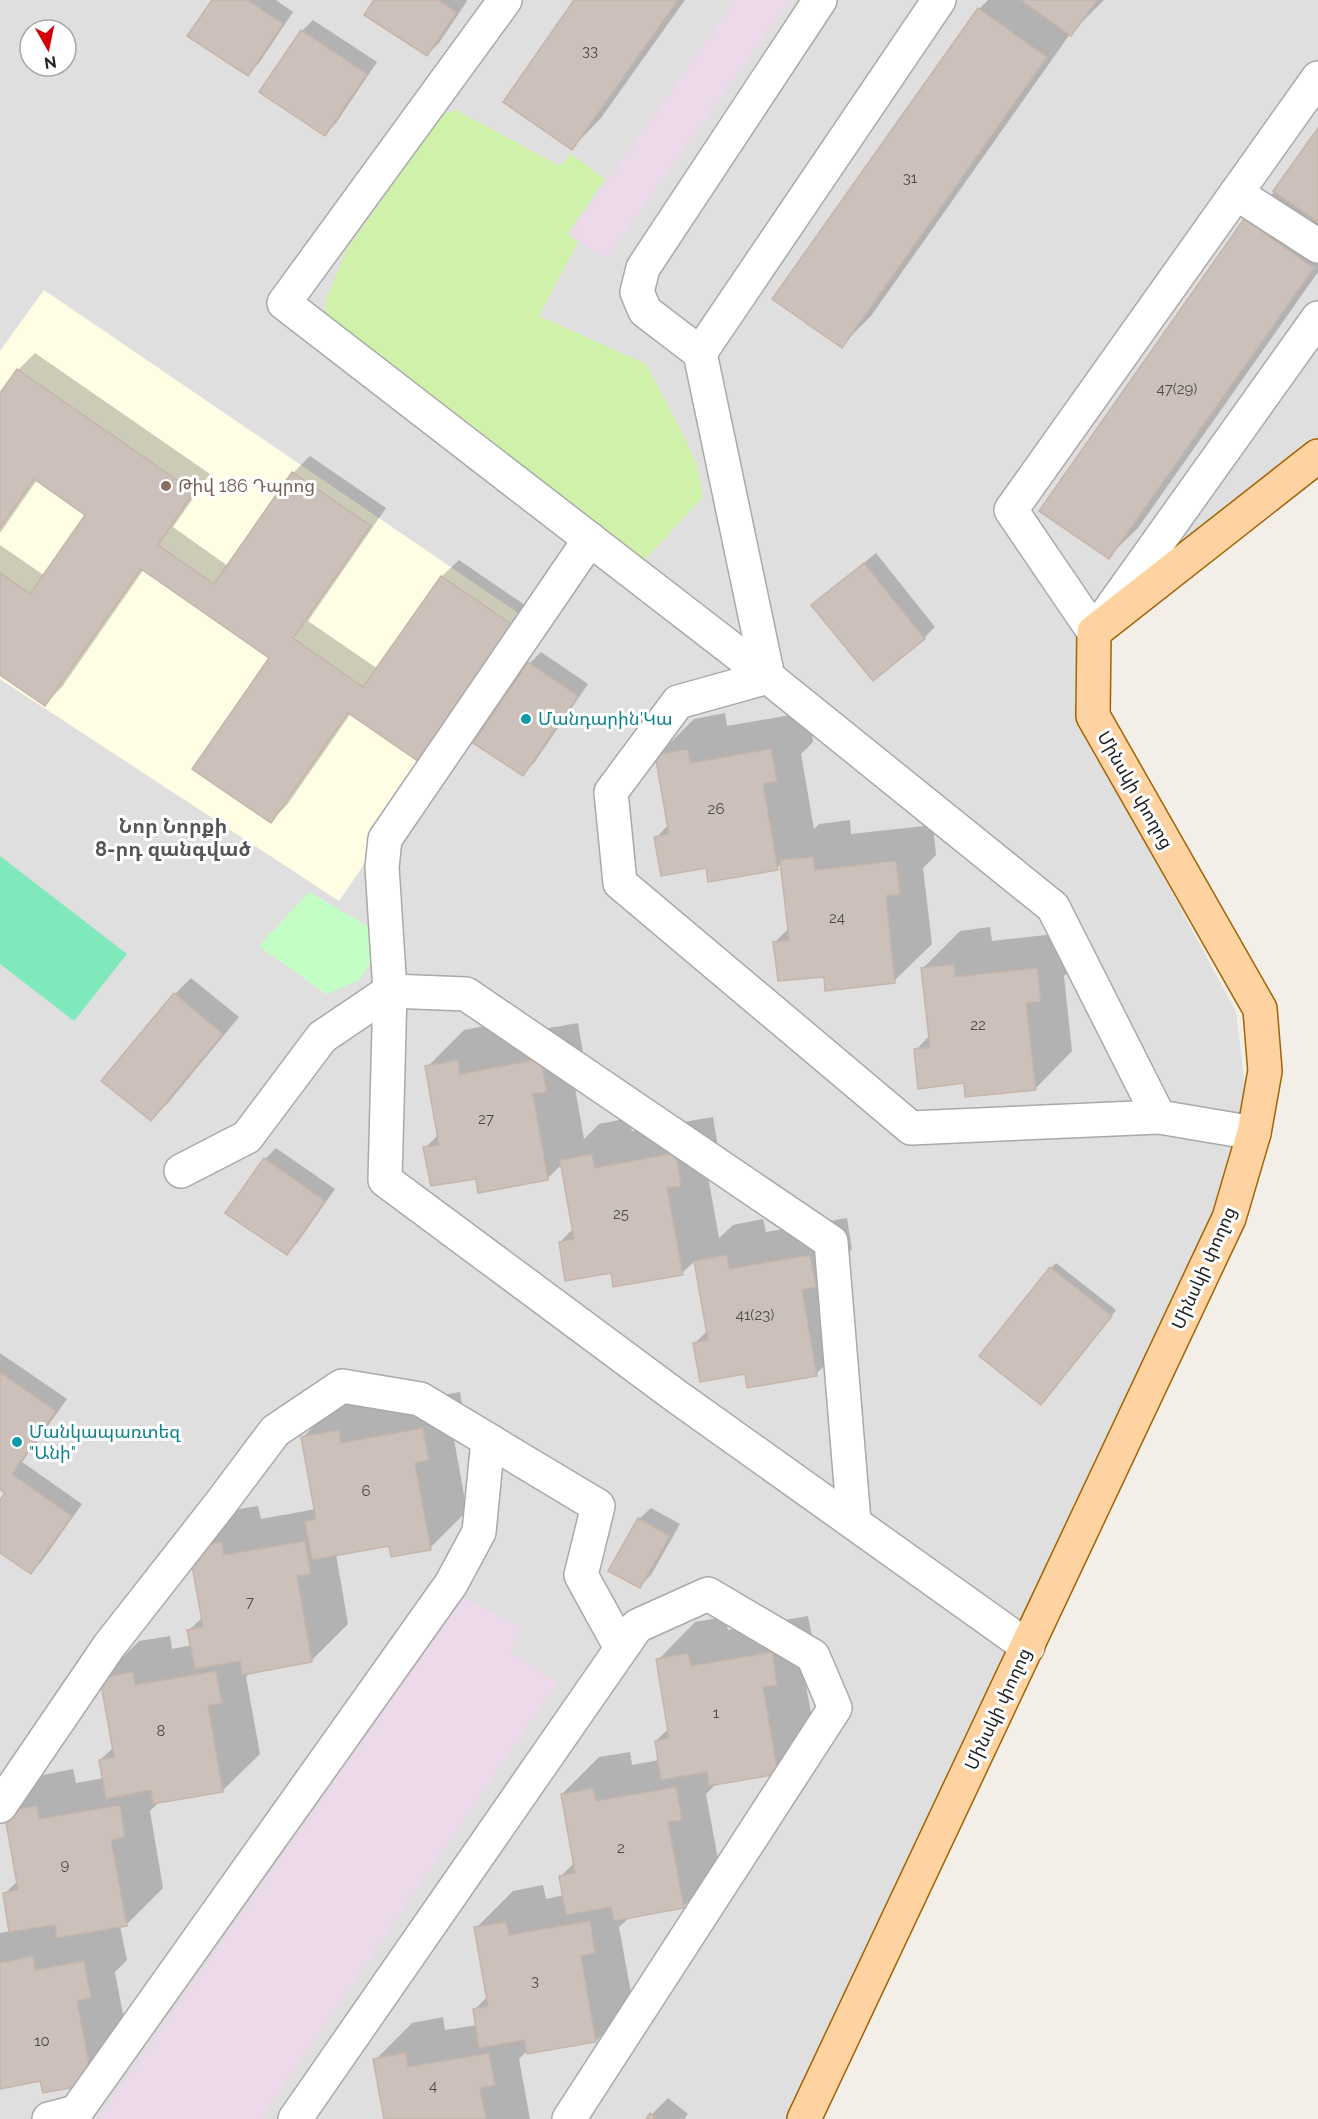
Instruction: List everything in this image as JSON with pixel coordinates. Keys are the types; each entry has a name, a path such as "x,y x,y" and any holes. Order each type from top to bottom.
{"main road":[{"path":"1094,632 1318,456"},
{"name":"Մինսկի փողոց","path":"804,2119 1229,1218 1254,1133 1265,1071 1260,1009 1093,716 1094,632"}],"lane":[{"path":"505,0 284,303 768,676 1053,907 1159,1117"},
{"path":"768,676 700,353 645,311 637,292 643,268 820,0"},
{"path":"700,353 939,0"},
{"path":"1318,78 1011,510 1094,632 1318,318"},
{"path":"1236,193 1318,246"},
{"path":"590,539 385,839 382,867 390,991 385,1180 676,1396 1028,1647"},
{"path":"768,676 678,702 611,792 620,883 911,1128 1159,1117 1254,1133"},
{"path":"181,1171 247,1137 322,1037 390,991 466,994 831,1242 854,1522"},
{"path":"0,1806 109,1646 275,1431 342,1386 420,1399 598,1506 580,1575 621,1648"},
{"path":"49,2119 76,2112 451,1584 479,1532 488,1440"},
{"path":"295,2119 637,1626 708,1594 813,1656 835,1708 570,2119"}],"shaded area":[{"path":"0,0 1318,0 1318,444 1084,634 1076,713 1236,1012 1247,1103 1228,1189 788,2119 0,2119"},
{"path":"736,0 790,0 606,259 570,234"},
{"name":"Թիվ 186 Դպրոց","path":"44,290 530,621 339,901 0,679 0,351"},
{"path":"464,1597 521,1628 511,1652 557,1683 261,2119 98,2119"}],"green space":[{"path":"456,110 560,166 571,154 605,179 567,234 578,242 539,316 646,364 686,440 697,466 703,497 645,560 341,334 325,314 326,300 346,251 442,114"},
{"path":"0,856 127,954 74,1021 0,964"},
{"path":"309,892 369,927 371,963 359,980 326,994 259,946"}],"building":[{"path":"212,0 248,0 283,24 248,76 187,36"},
{"path":"374,0 438,0 457,12 427,56 364,15"},
{"path":"574,0 678,0 572,150 503,102"},
{"path":"1021,0 1097,0 1071,36"},
{"path":"978,8 1047,57 842,348 772,299"},
{"path":"301,30 367,74 325,136 259,92"},
{"path":"1318,128 1318,222 1273,191"},
{"path":"1244,219 1314,268 1109,559 1039,511"},
{"path":"17,369 194,492 158,545 214,584 292,472 371,526 293,638 363,687 441,576 520,630 425,766 348,713 271,823 192,769 269,658 141,569 45,706 0,675 0,573 30,594 85,515 34,479 0,528 0,393"},
{"path":"864,563 925,639 873,681 811,605"},
{"name":"Մանդարին'Կա","path":"528,662 578,696 523,776 473,743"},
{"path":"688,749 690,763 771,749 777,781 763,784 778,870 708,882 706,868 661,876 654,837 669,834 655,755"},
{"path":"813,857 815,870 896,861 900,894 886,896 895,983 825,991 824,977 778,981 773,942 789,940 780,860"},
{"path":"954,964 955,977 1037,968 1041,1001 1026,1003 1036,1090 965,1097 964,1083 918,1089 914,1049 930,1047 921,968"},
{"path":"174,993 223,1034 151,1121 101,1081"},
{"path":"541,1059 547,1092 533,1094 548,1180 478,1193 476,1179 431,1186 423,1147 439,1145 425,1066 458,1060 460,1074"},
{"path":"676,1153 681,1186 667,1188 683,1275 613,1287 611,1273 565,1281 559,1242 574,1239 560,1160 592,1154 595,1168"},
{"path":"264,1158 325,1201 287,1255 225,1213"},
{"path":"727,1255 729,1269 810,1255 816,1287 802,1290 817,1376 747,1388 745,1374 700,1382 693,1343 708,1340 694,1261"},
{"path":"1050,1267 1112,1316 1041,1405 979,1356"},
{"name":"Մանկապառտեզ \"Անի\"","path":"0,1372 56,1411 12,1474 72,1516 31,1574 0,1553 0,1500 5,1493 0,1489"},
{"path":"423,1428 429,1460 415,1463 431,1550 391,1557 389,1546 312,1560 305,1522 316,1519 301,1437 339,1430 341,1443"},
{"path":"638,1518 670,1536 640,1588 608,1571"},
{"path":"305,1541 311,1574 297,1576 312,1662 242,1675 240,1661 195,1669 187,1630 203,1627 189,1548 222,1542 224,1555"},
{"path":"772,1652 777,1685 763,1687 778,1774 709,1786 707,1772 661,1780 655,1741 669,1738 656,1659 688,1653 691,1666"},
{"path":"216,1671 222,1703 208,1706 223,1792 153,1804 151,1790 106,1799 99,1760 114,1757 100,1678 133,1672 135,1685"},
{"path":"676,1787 682,1820 668,1822 684,1908 614,1921 611,1907 566,1915 559,1876 575,1873 561,1794 593,1788 596,1801"},
{"path":"120,1805 125,1837 111,1840 127,1926 57,1938 55,1925 9,1932 3,1893 18,1890 4,1811 37,1806 39,1819"},
{"path":"590,1921 595,1953 581,1956 596,2042 527,2054 525,2040 479,2048 473,2009 488,2006 474,1927 506,1922 509,1935"},
{"path":"33,1956 35,1970 84,1961 91,1998 77,2001 93,2084 43,2093 40,2081 0,2089 0,1963"},
{"path":"406,2053 408,2067 489,2053 495,2085 480,2088 486,2119 384,2119 373,2059"},
{"path":"650,2113 657,2119 646,2119"}],"place":[{"name":"Թիվ 186 Դպրոց","path":"166,486"},
{"name":"Մանդարին'Կա","path":"526,719"},
{"name":"Մանկապառտեզ \"Անի\"","path":"17,1442"}],"district":[{"name":"Նոր Նորքի 8-րդ զանգված","path":"173,838"}]}
